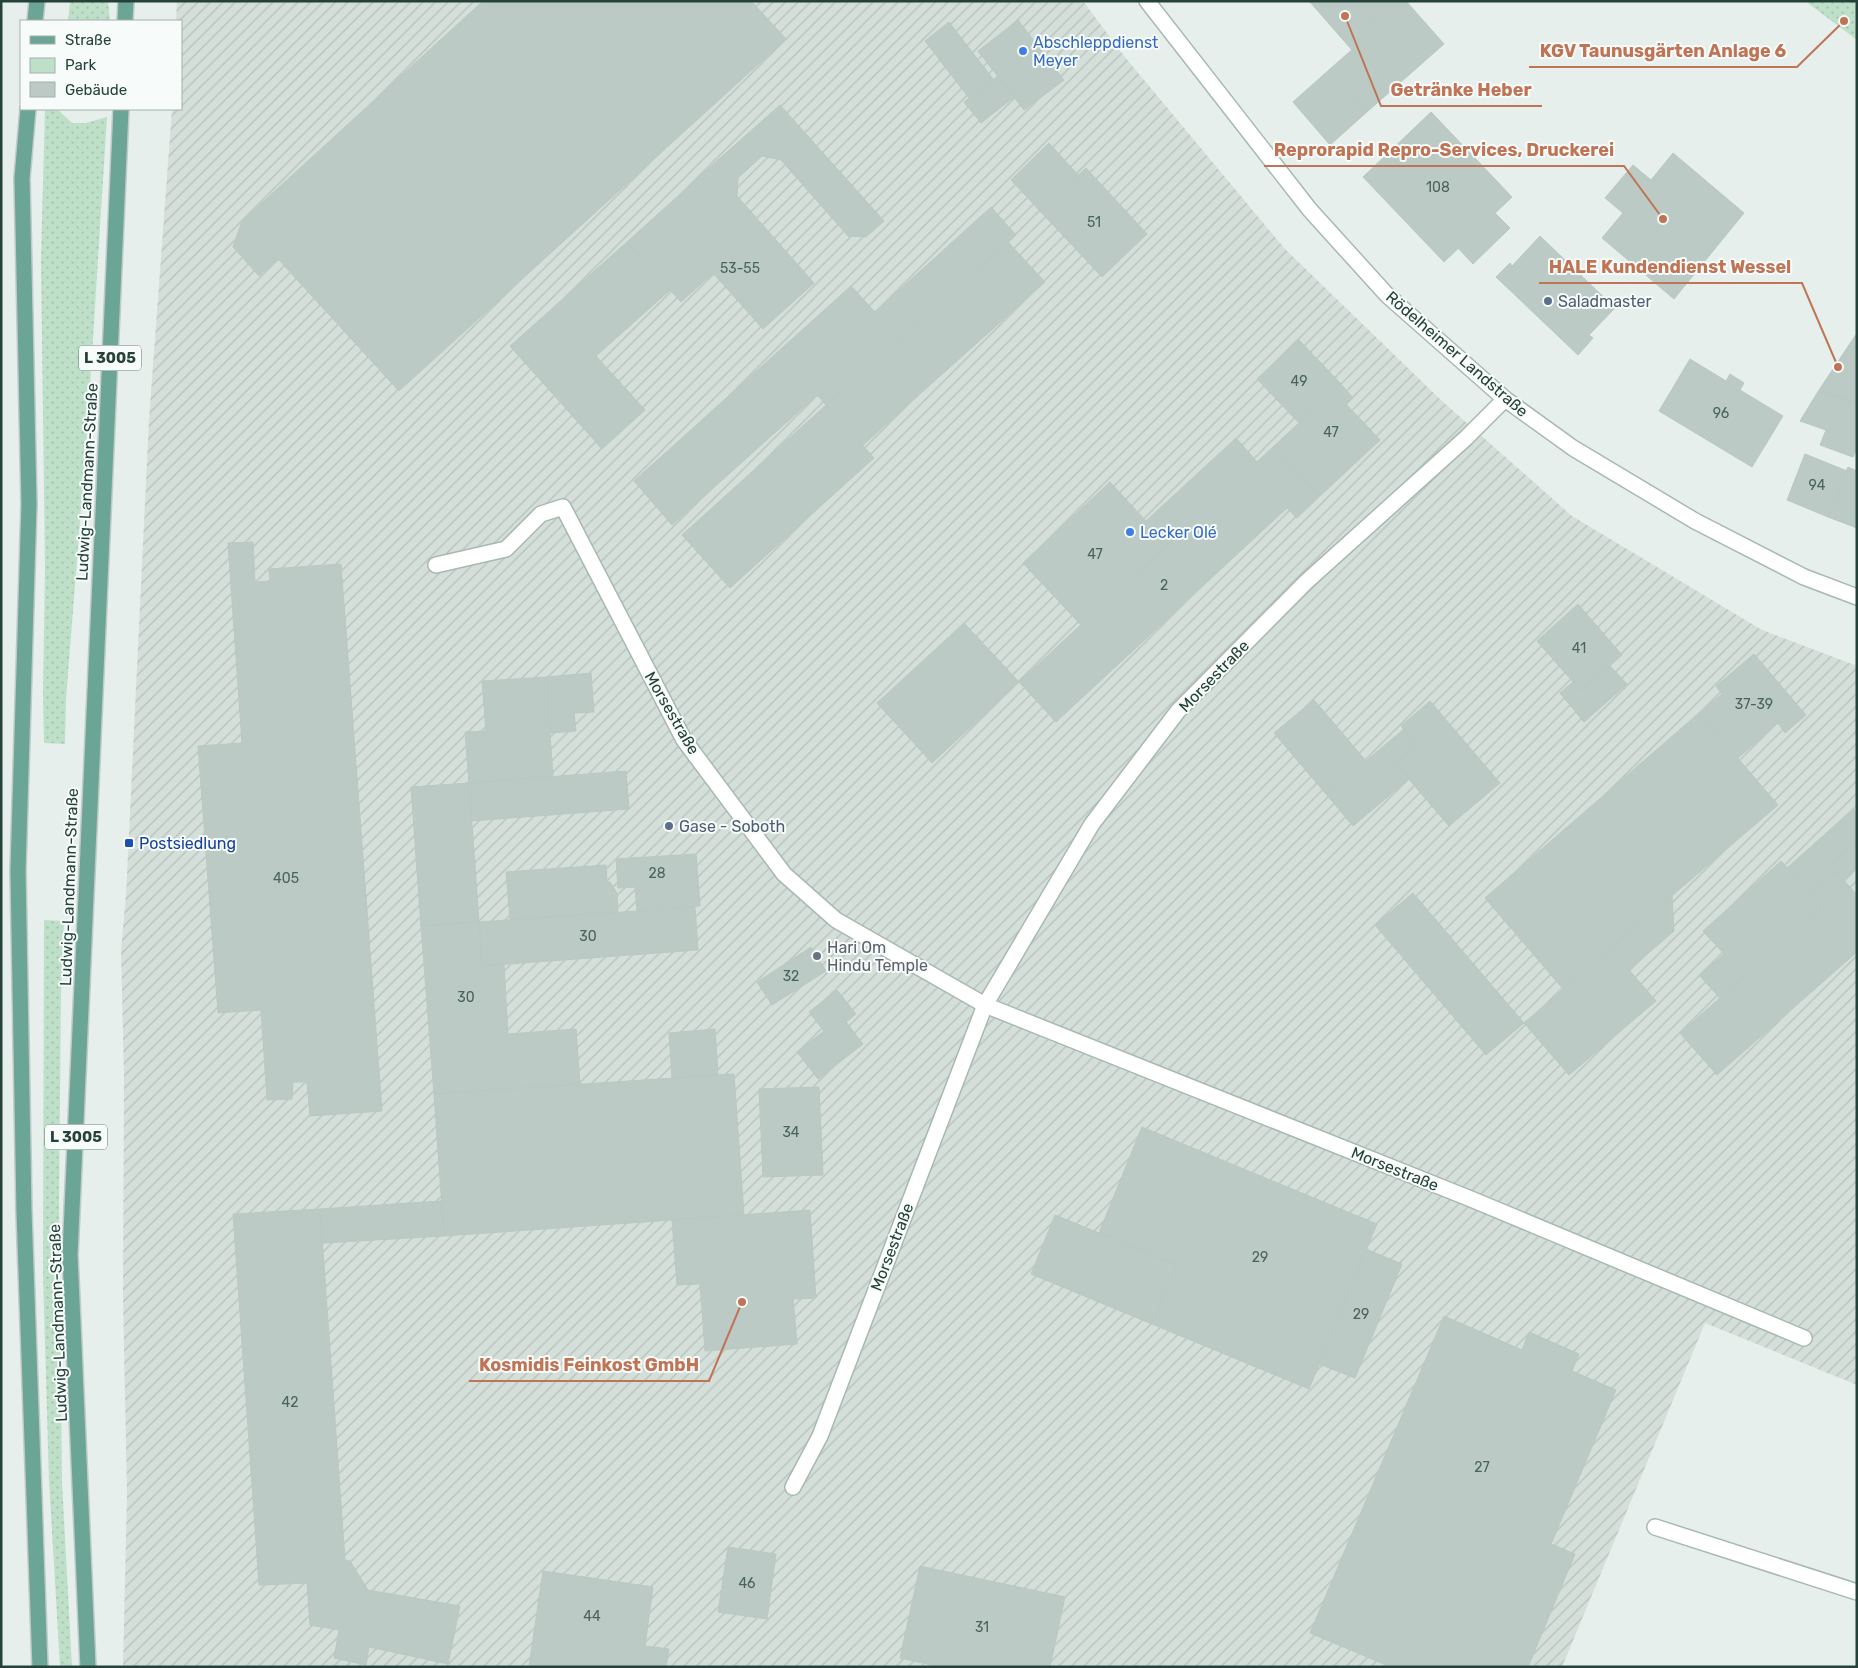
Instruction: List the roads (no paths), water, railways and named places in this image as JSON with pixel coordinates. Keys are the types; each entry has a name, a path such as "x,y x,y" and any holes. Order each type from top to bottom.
{"main road":[{"path":"35,20 37,1"},
{"path":"125,20 126,1"},
{"name":"Ludwig-Landmann-Straße","path":"28,110 22,178 29,504 18,870 24,1212 40,1667"},
{"name":"Ludwig-Landmann-Straße","path":"88,1667 70,1255 121,110"}],"street":[{"name":"Rödelheimer Landstraße","path":"1147,1 1310,210 1387,295 1505,399 1573,448 1695,521 1804,577 1857,597"},
{"name":"Morsestraße","path":"793,1487 820,1436 985,1004 1092,824 1178,711 1306,582 1466,438 1505,399"},
{"name":"Morsestraße","path":"436,565 506,549 541,514 563,507 684,740 784,874 836,920 985,1004 1471,1199 1804,1338"},
{"path":"1655,1527 1857,1592"}],"place":[{"name":"Getränke Heber","path":"1345,16"},
{"name":"KGV Taunusgärten Anlage 6","path":"1844,21"},
{"name":"Abschleppdienst Meyer","path":"1023,51"},
{"name":"Reprorapid Repro-Services, Druckerei","path":"1663,219"},
{"name":"Saladmaster","path":"1548,301"},
{"name":"HALE Kundendienst Wessel","path":"1838,367"},
{"name":"Lecker Olé","path":"1130,532"},
{"name":"Gase - Soboth","path":"669,826"},
{"name":"Postsiedlung","path":"129,843"},
{"name":"Hari Om Hindu Temple","path":"817,956"},
{"name":"Kosmidis Feinkost GmbH","path":"742,1302"}]}
